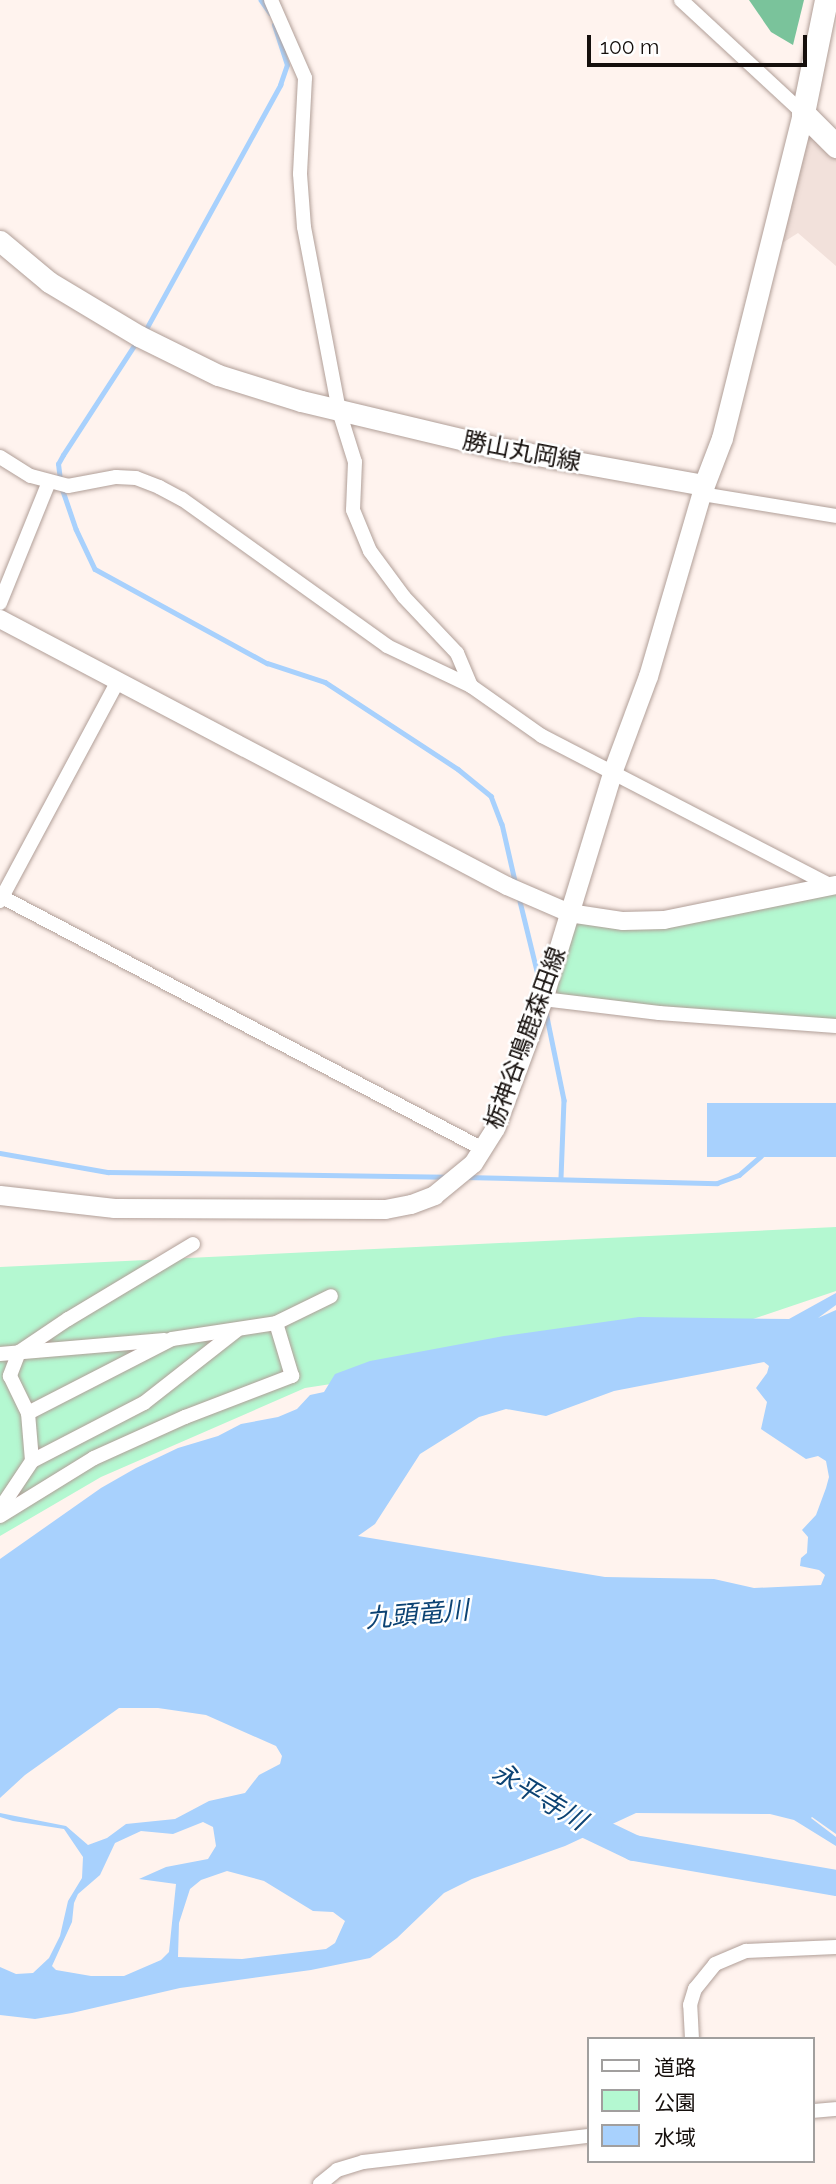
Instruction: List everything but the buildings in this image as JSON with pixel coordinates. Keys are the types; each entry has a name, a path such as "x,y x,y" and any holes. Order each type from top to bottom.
{"highway":[{"path":"826,0 803,113 836,146"}],"main road":[{"path":"703,490 722,438 803,113"},
{"name":"勝山丸岡線","path":"0,241 49,282 139,336 218,375 339,411 498,448 703,490"},
{"name":"栃神谷鳴鹿森田線","path":"0,1195 114,1208 356,1211 411,1204 434,1195 478,1156 507,1098 543,999 613,770 648,676 703,490"}],"street":[{"path":"271,0 305,78 300,174 304,227 339,411 355,462 353,510 370,551 404,597 457,653 471,686"},
{"path":"681,0 695,5 803,113"},
{"path":"0,457 30,476 68,486 116,477 136,478 159,486 182,499 387,646 471,686 542,736 613,770 647,791 834,886"},
{"path":"0,603 49,482"},
{"path":"703,490 836,516"},
{"path":"0,619 507,886 569,913 623,921 664,920 834,886"},
{"path":"118,681 1,898 478,1156"},
{"path":"543,999 659,1013 836,1026"},
{"path":"32,1461 28,1413 10,1376 19,1352 68,1319 193,1244"},
{"path":"0,1354 172,1339 276,1323 331,1296"},
{"path":"0,1516 94,1458 185,1417 292,1376 276,1323"},
{"path":"0,1509 32,1461 144,1403 238,1329"},
{"path":"28,1413 172,1339"},
{"path":"692,2037 690,2005 695,1989 715,1964 746,1951 836,1947"},
{"path":"815,2111 836,2109"},
{"path":"320,2184 337,2170 363,2162 588,2136"}],"shaded area":[{"path":"803,113 836,146 836,266 798,233 776,247"}],"green space":[{"path":"749,0 804,0 793,45 771,32"},
{"path":"836,889 836,1026 543,999 569,913 623,921"},
{"path":"836,1227 836,1291 753,1319 305,1388 101,1477 0,1536 0,1267"}],"water":[{"path":"707,1103 836,1103 836,1157 707,1157"},
{"name":"九頭竜川","path":"836,1293 836,1305 818,1318 836,1310 836,1834 811,1818 836,1837 836,1846 794,1820 770,1814 636,1813 565,1846 472,1879 444,1893 397,1938 370,1958 311,1970 180,1988 35,2019 0,2015 0,1967 16,1974 33,1973 49,1958 60,1936 68,1901 82,1878 83,1857 64,1829 13,1821 0,1817 0,1813 66,1826 88,1845 107,1838 126,1824 175,1819 209,1801 245,1793 259,1775 280,1764 282,1756 276,1746 206,1715 158,1708 119,1708 25,1775 0,1798 0,1559 101,1488 136,1468 178,1448 218,1436 241,1424 278,1417 297,1409 310,1395 324,1392 335,1374 370,1361 504,1336 639,1317 789,1319","holes":["764,1362 769,1366 767,1373 756,1388 767,1402 761,1429 806,1459 818,1456 826,1461 829,1477 816,1515 802,1530 808,1537 807,1553 801,1558 800,1566 819,1570 825,1575 821,1585 754,1588 714,1579 605,1577 358,1536 375,1524 420,1454 479,1417 506,1409 546,1416 614,1391","203,1822 213,1827 216,1846 208,1859 166,1867 139,1879 176,1884 169,1952 161,1960 124,1976 91,1976 56,1970 52,1966 72,1922 78,1894 100,1875 115,1843 141,1831 173,1834","227,1871 264,1881 313,1911 333,1912 345,1921 335,1943 326,1949 242,1959 178,1957 179,1923 190,1889 201,1880"]}],"waterway":[{"path":"261,0 270,13"},
{"path":"145,331 280,85 287,65 274,25"},
{"path":"60,480 58,464 137,341"},
{"path":"62,488 76,529 95,569 267,663 325,682 458,769 491,796 502,824 516,885"},
{"path":"519,897 540,983"},
{"path":"546,1012 564,1100 561,1177"},
{"path":"0,1153 108,1172 446,1177"},
{"path":"465,1177 717,1183 739,1175 764,1153"},
{"name":"永平寺川","path":"565,1815 634,1848 836,1883"}]}
